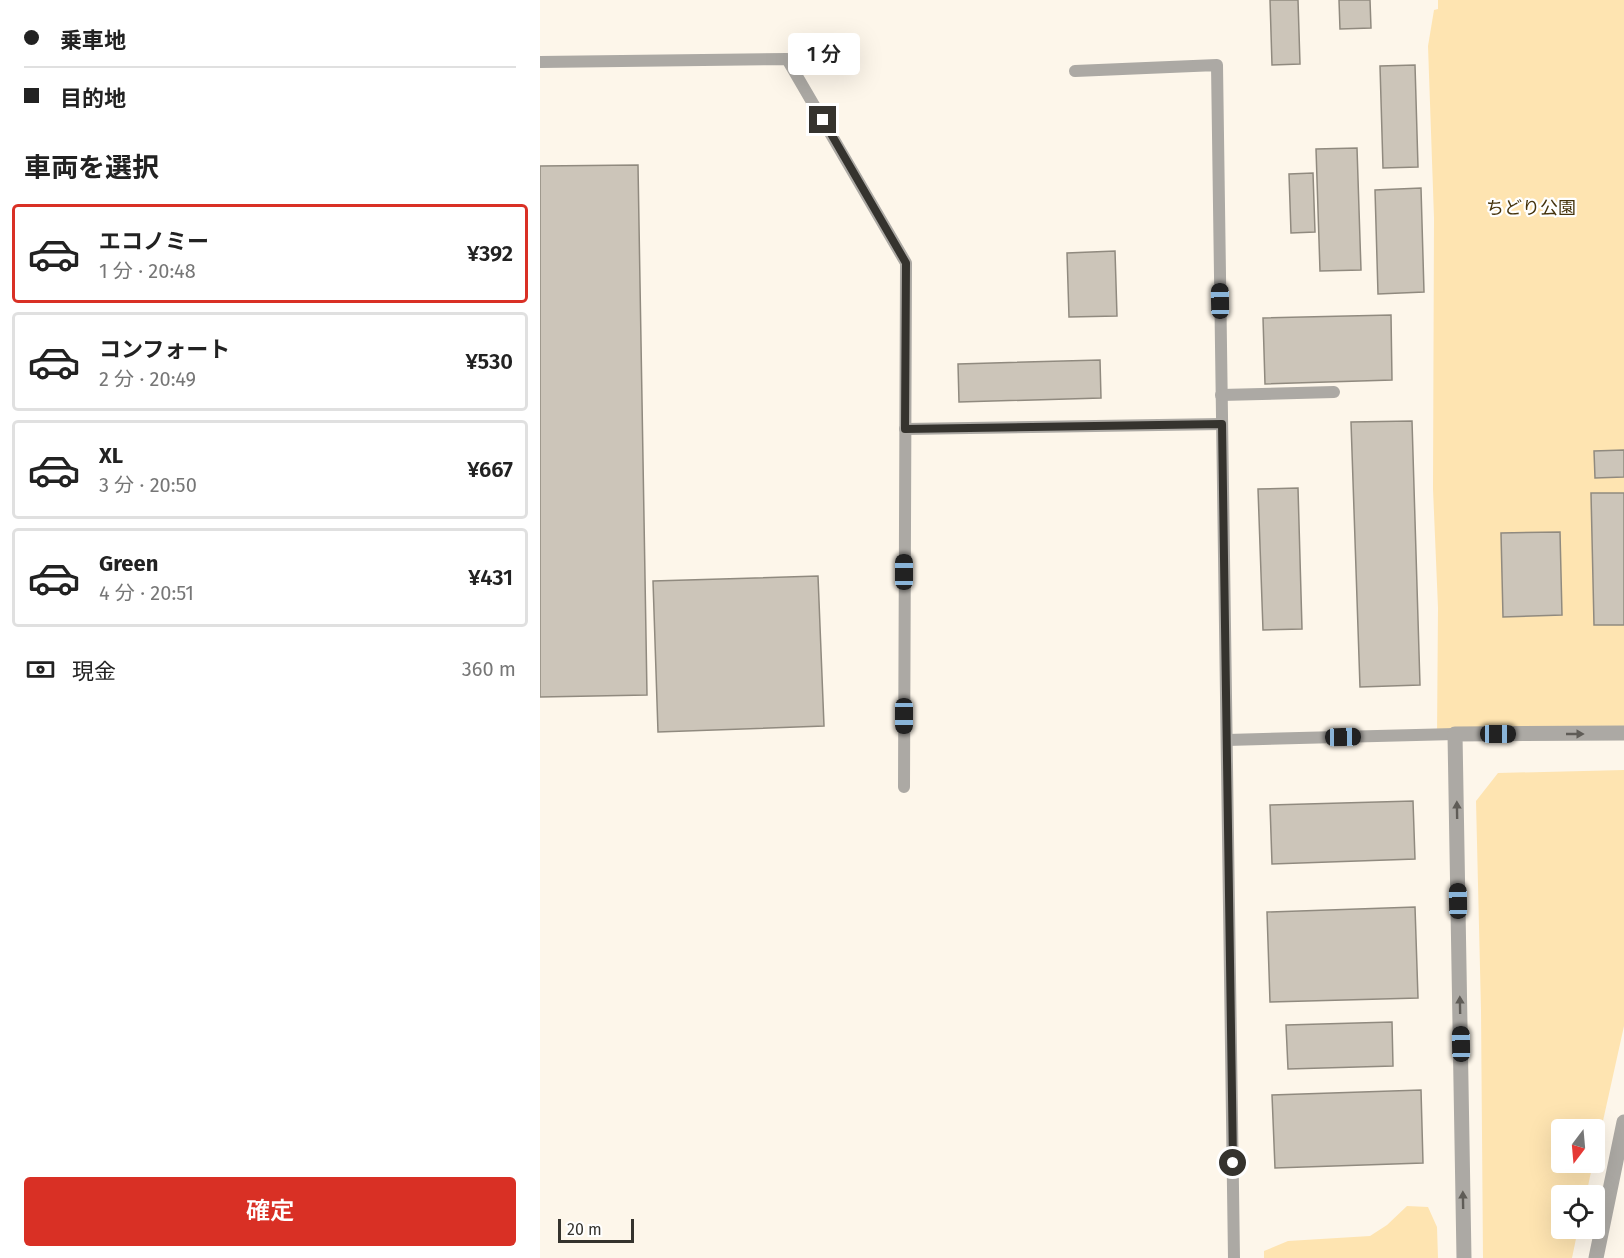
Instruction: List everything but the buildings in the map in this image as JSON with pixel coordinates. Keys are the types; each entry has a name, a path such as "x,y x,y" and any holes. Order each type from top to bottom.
{"street":[{"path":"1464,1258 1455,735 1624,733"},
{"path":"1596,1258 1624,1122"}],"lane":[{"path":"540,63 787,59 906,263 904,787"},
{"path":"1075,71 1216,65 1234,1258"},
{"path":"1221,395 1334,392"},
{"path":"905,429 1222,424"},
{"path":"1227,740 1455,735"}],"green space":[{"name":"ちどり公園","path":"1438,0 1624,0 1624,733 1437,735 1438,608 1433,489 1434,218 1428,46 1434,10 1438,9"},
{"path":"1624,770 1624,1026 1603,1119 1551,1119 1551,1173 1591,1173 1588,1185 1551,1185 1551,1239 1576,1239 1572,1258 1483,1258 1476,801 1498,773"},
{"path":"1407,1206 1428,1207 1437,1227 1438,1258 1264,1258 1264,1251 1288,1241 1370,1236 1387,1225"}],"route":[{"path":"823,120 906,263 905,429 1222,424 1233,1163"}]}
